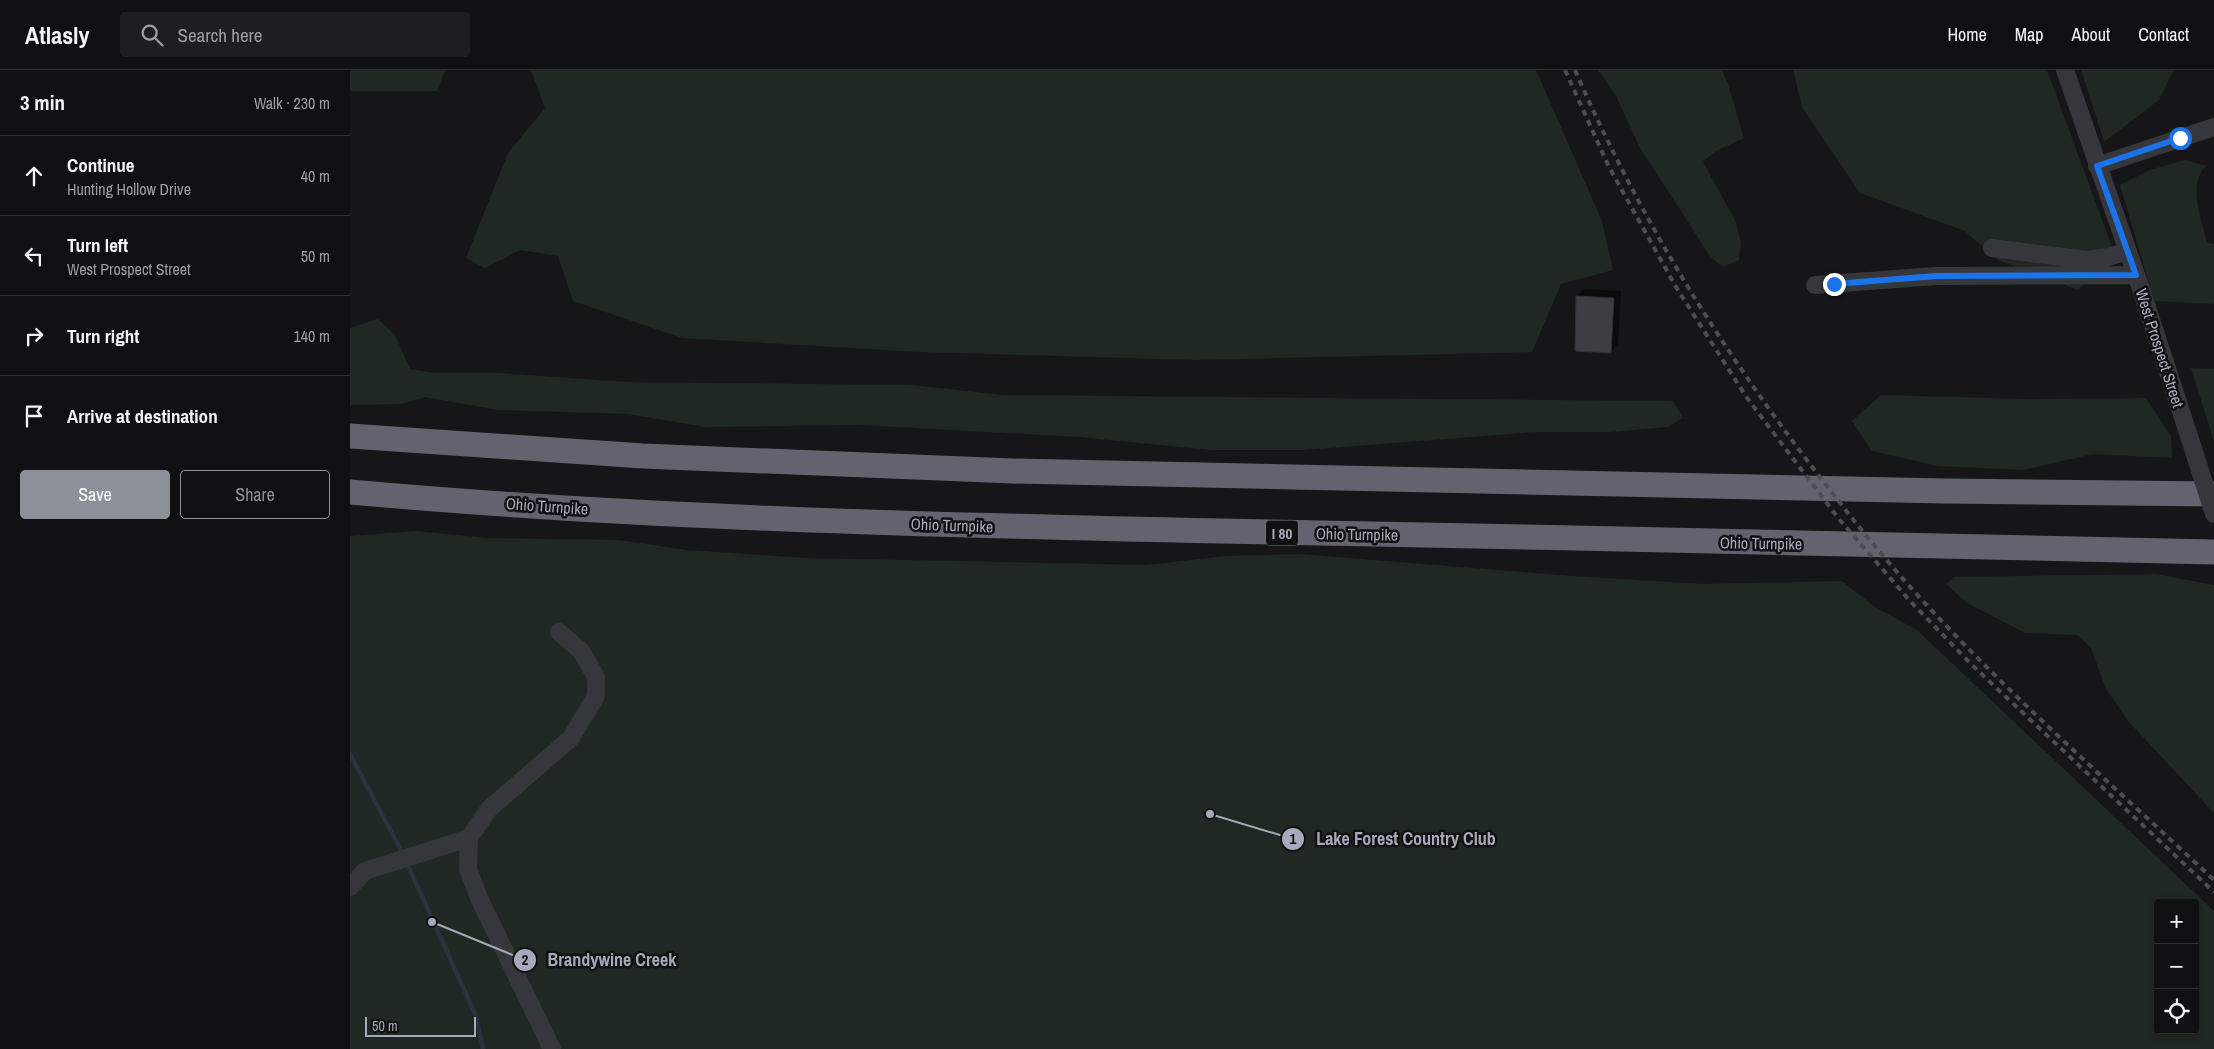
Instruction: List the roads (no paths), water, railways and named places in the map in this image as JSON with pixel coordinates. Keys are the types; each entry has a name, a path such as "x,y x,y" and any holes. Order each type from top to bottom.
{"highway":[{"path":"350,436 643,456 1002,470 1945,491 2214,494"},
{"name":"Ohio Turnpike","path":"350,492 646,512 897,523 2214,552"}],"street":[{"name":"West Prospect Street","path":"2065,70 2136,275 2214,514"},
{"path":"2097,166 2214,127"},
{"path":"1992,248 2086,260 2127,251"},
{"path":"1815,284 1936,276 2136,275"},
{"path":"552,1049 479,898 468,869 469,838 490,809 571,738 596,696 596,677 581,651 559,632"},
{"path":"350,887 365,871 469,838"}],"waterway":[{"path":"350,754 403,854"},
{"path":"406,861 476,1016 483,1049"}],"railway":[{"path":"1565,70 1609,167 1676,287 1747,398 1839,519 1910,601 1973,666 2214,892"},
{"path":"1575,70 1625,176 1682,276 1744,373 1839,502 1880,553 1958,638 2066,743 2214,880"}],"place":[{"name":"Lake Forest Country Club","path":"1210,814"},
{"name":"Brandywine Creek","path":"432,922"}]}
